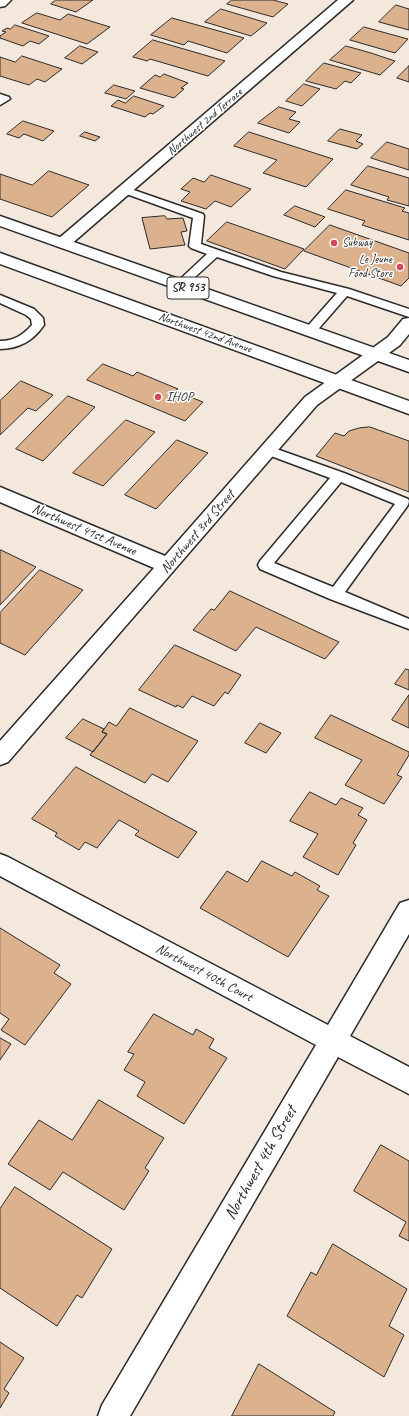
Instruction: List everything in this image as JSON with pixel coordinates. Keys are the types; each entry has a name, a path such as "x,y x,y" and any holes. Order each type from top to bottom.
{"street":[{"path":"0,3 4,0"},
{"name":"Northwest 2nd Terrace","path":"63,243 346,0"},
{"name":"SR 953","path":"0,221 409,366"},
{"name":"Northwest 42nd Avenue","path":"0,258 409,408"},
{"name":"Northwest 3rd Street","path":"0,756 311,401 394,341 409,323"},
{"name":"Northwest 41st Avenue","path":"0,494 168,566"},
{"name":"Northwest 40th Court","path":"0,864 409,1081"},
{"name":"Northwest 4th Street","path":"112,1416 409,911"}],"lane":[{"path":"0,97 5,99 0,102"},
{"path":"125,190 199,216 195,246 277,274 345,291 409,313"},
{"path":"180,285 215,253"},
{"path":"310,331 345,291"},
{"path":"0,299 30,312 37,318 38,325 31,334 17,343 0,345"},
{"path":"268,450 339,476 403,502 335,595"},
{"path":"339,476 265,566 408,624"}],"building":[{"path":"56,0 93,0 76,12 51,4"},
{"path":"232,0 273,0 288,4 273,17 227,4"},
{"path":"396,5 409,9 409,30 379,22"},
{"path":"221,9 267,23 251,36 205,22"},
{"path":"37,13 60,20 68,14 110,27 87,44 22,23"},
{"path":"172,18 244,38 227,53 188,41 184,45 151,35"},
{"path":"15,25 49,36 39,44 30,41 23,46 0,38 0,36 6,32 2,31 7,28 10,29"},
{"path":"364,27 408,39 395,53 350,40"},
{"path":"153,40 225,61 208,76 150,59 147,61 133,57"},
{"path":"80,46 98,52 82,64 65,58"},
{"path":"346,46 395,61 380,75 330,60"},
{"path":"22,56 62,69 45,82 37,79 29,85 0,76 0,57 15,62"},
{"path":"324,63 361,73 351,83 345,81 336,89 306,81"},
{"path":"409,66 409,82 397,78"},
{"path":"164,74 188,83 181,88 184,89 174,98 140,88 155,75 160,77"},
{"path":"304,84 320,89 302,106 286,101"},
{"path":"114,85 135,91 126,99 105,93"},
{"path":"134,96 164,106 153,114 150,113 145,117 111,106 118,100 125,103"},
{"path":"279,107 296,112 289,119 300,122 289,133 258,123"},
{"path":"23,121 54,131 43,141 24,134 19,138 7,134"},
{"path":"340,129 362,135 356,141 363,144 357,149 328,141"},
{"path":"85,132 100,137 95,141 80,136"},
{"path":"249,132 333,159 306,187 263,173 277,160 234,146"},
{"path":"387,142 409,149 409,170 371,158"},
{"path":"368,166 409,178 409,206 387,200 389,197 351,185"},
{"path":"49,171 89,185 52,217 0,199 0,174 32,185"},
{"path":"211,175 251,189 231,207 215,201 206,209 181,201 190,192 181,189 193,178 204,182"},
{"path":"346,190 405,208 402,211 409,213 409,240 362,225 365,221 328,209"},
{"path":"295,206 325,217 315,227 284,215"},
{"path":"165,216 167,219 183,218 187,231 181,232 185,245 150,249 142,218"},
{"path":"227,222 304,249 285,269 207,241"},
{"path":"330,225 409,253 409,278 401,286 304,251"},
{"name":"IHOP","path":"103,364 133,376 137,372 178,389 175,391 203,402 185,421 87,380"},
{"path":"21,381 53,395 36,411 28,408 0,435 0,401"},
{"path":"68,396 95,407 43,461 16,449"},
{"path":"126,420 155,432 103,486 73,473"},
{"path":"370,427 409,441 409,492 316,456 335,433 344,436 349,431"},
{"path":"177,440 208,453 156,509 125,495"},
{"path":"1,550 36,567 0,605 0,552"},
{"path":"40,570 83,590 25,655 0,643 0,613"},
{"path":"230,591 339,642 325,659 256,627 236,651 193,630 211,609 214,610"},
{"path":"175,645 241,675 228,694 225,692 214,706 192,696 183,708 177,705 176,707 139,690"},
{"path":"406,669 409,670 409,690 395,684"},
{"path":"409,695 409,728 392,720"},
{"path":"130,708 198,741 168,782 152,774 145,783 90,755 107,734 102,732 109,722 116,726"},
{"path":"331,715 409,752 409,755 397,775 402,777 384,804 345,785 362,760 315,738"},
{"path":"83,719 104,729 102,732 107,734 93,752 66,738"},
{"path":"260,723 281,733 266,753 245,743"},
{"path":"76,767 197,832 178,858 135,835 139,831 119,820 97,848 85,842 79,850 55,836 57,833 32,819"},
{"path":"310,792 336,805 341,798 363,808 358,815 367,820 353,843 356,845 338,875 303,857 318,834 290,821"},
{"path":"262,861 292,876 295,872 320,886 317,890 329,896 288,957 200,908 227,871 247,882"},
{"path":"0,928 60,965 54,973 71,984 25,1045 1,1030 9,1019 0,1013"},
{"path":"154,1014 193,1035 196,1029 214,1039 209,1048 227,1058 184,1124 137,1096 145,1082 124,1070 134,1054 128,1052"},
{"path":"0,1038 11,1044 0,1060"},
{"path":"99,1100 164,1138 145,1168 149,1171 124,1210 63,1172 50,1190 8,1164 39,1120 72,1140"},
{"path":"381,1145 409,1161 409,1241 399,1236 406,1222 354,1191"},
{"path":"15,1187 112,1249 82,1298 77,1295 57,1326 0,1288 0,1209"},
{"path":"333,1244 407,1289 389,1326 404,1335 384,1377 287,1316 311,1272 316,1275"},
{"path":"0,1342 24,1358 4,1389 9,1393 0,1408"},
{"path":"259,1364 335,1412 333,1416 232,1416"}],"place":[{"name":"Subway","path":"334,243"},
{"name":"Le Jeune Food Store","path":"400,267"},
{"name":"IHOP","path":"158,397"}]}
